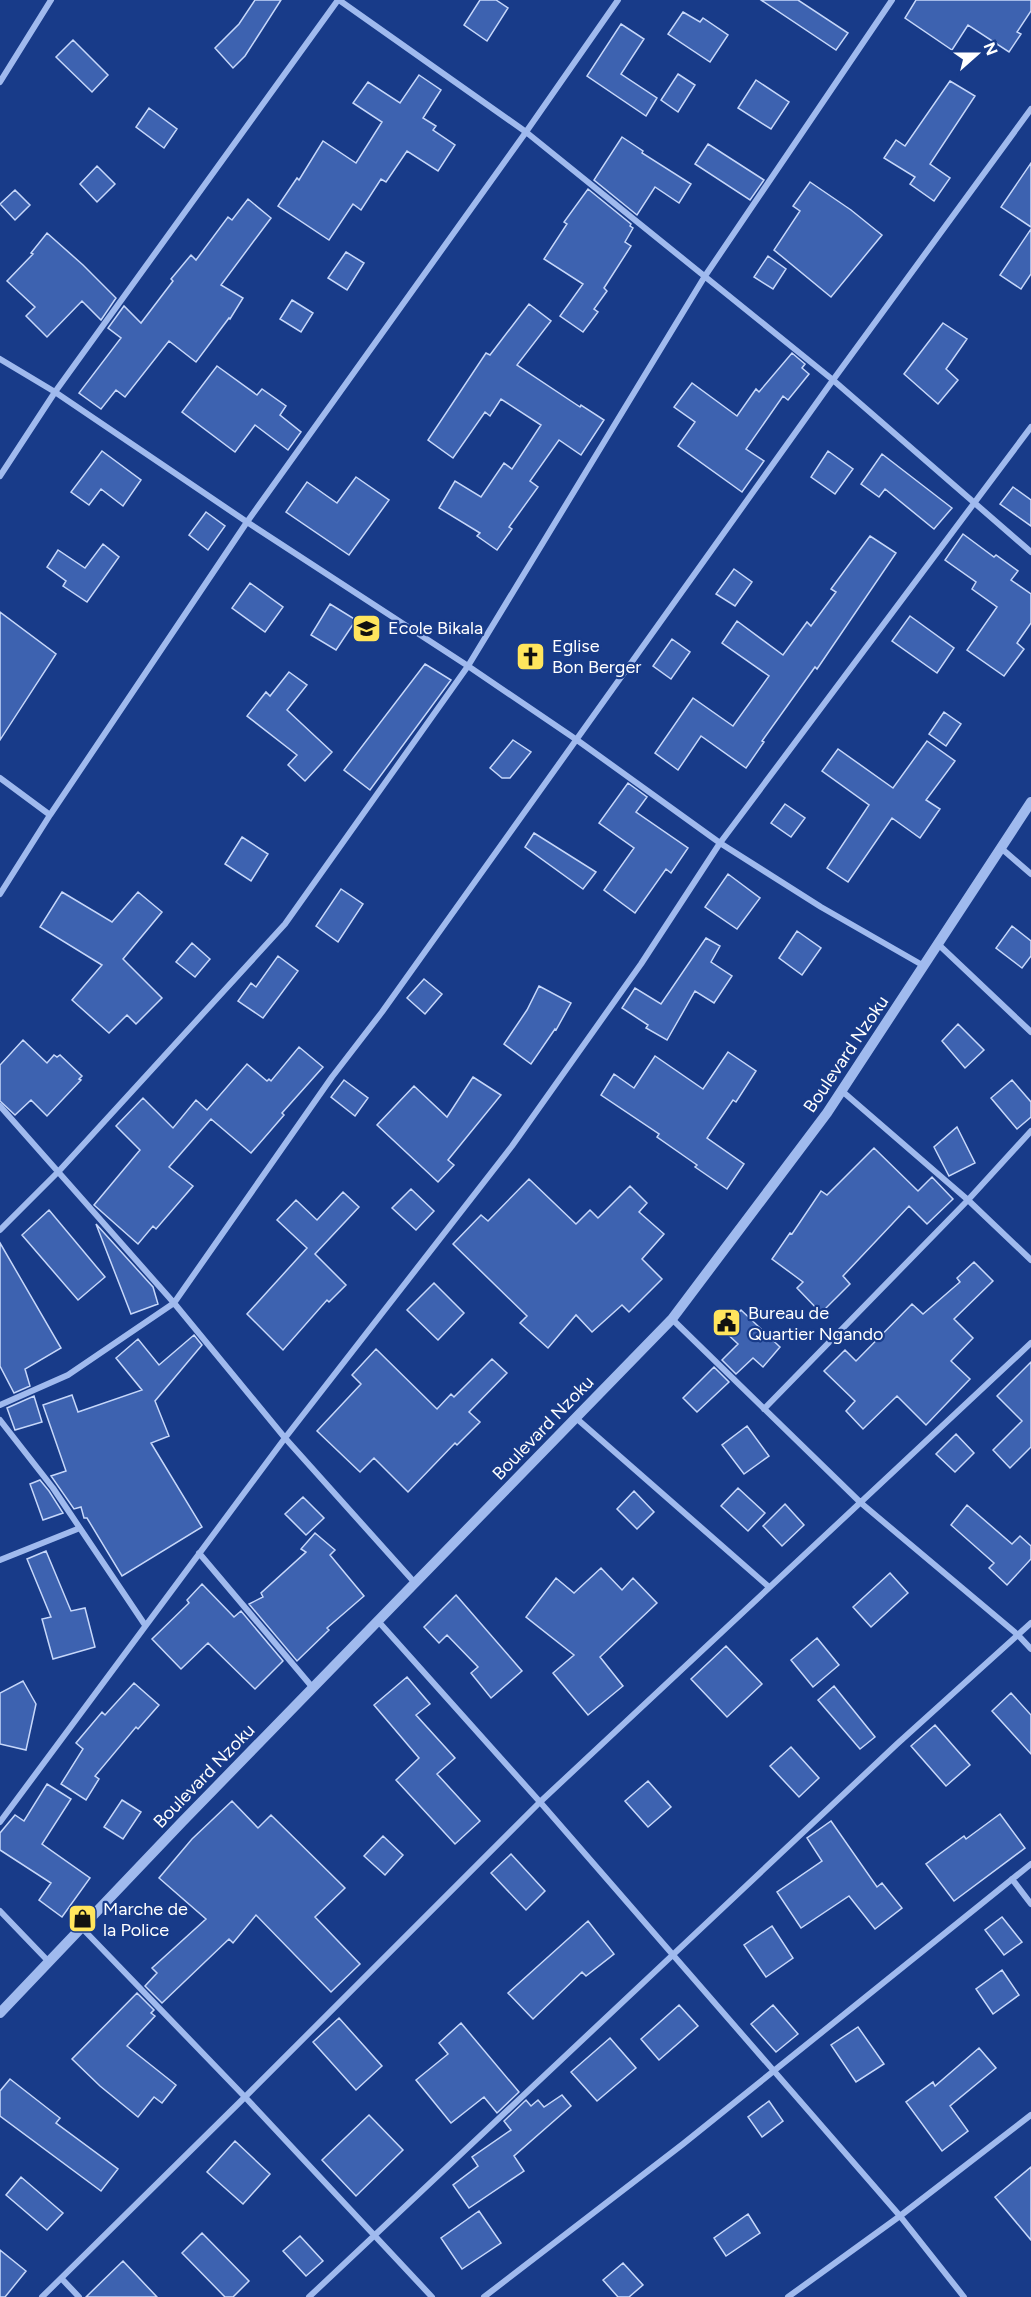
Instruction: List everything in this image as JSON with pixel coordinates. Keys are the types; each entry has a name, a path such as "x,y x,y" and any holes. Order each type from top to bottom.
{"street":[{"path":"0,82 51,0"},
{"path":"0,476 55,392 339,0 526,132 833,380 1031,552"},
{"path":"0,894 50,815 247,522 618,0"},
{"path":"0,1230 59,1171 285,924 468,666 705,276 892,0"},
{"path":"0,1405 68,1375 174,1302 332,1077 382,1012 833,380 1031,109"},
{"path":"0,359 55,392 247,522 468,666 577,740 720,843 821,907 924,966"},
{"path":"0,1822 285,1438 512,1146 641,964 720,843 1031,427"},
{"path":"0,778 50,815"},
{"name":"Boulevard Nzoku","path":"0,2013 672,1319 842,1091 1031,802"},
{"path":"1001,848 1031,874"},
{"path":"938,944 1031,1032"},
{"path":"842,1091 968,1200 1031,1260"},
{"path":"0,1106 174,1302 285,1438 416,1584"},
{"path":"764,1409 968,1200 1031,1131"},
{"path":"672,1319 861,1503 1031,1648"},
{"path":"42,2297 540,1802 1031,1343"},
{"path":"576,1418 769,1587"},
{"path":"0,1420 53,1488 145,1626"},
{"path":"0,1560 80,1528"},
{"path":"199,1553 314,1688"},
{"path":"378,1621 540,1802 900,2216 964,2297"},
{"path":"309,2297 897,1744 1031,1623"},
{"path":"484,2297 683,2144 1031,1864"},
{"path":"1012,1880 1031,1904"},
{"path":"0,1911 49,1962"},
{"path":"81,1927 245,2097 432,2297"},
{"path":"788,2297 900,2216 1031,2115"},
{"path":"62,2279 79,2297"}],"building":[{"path":"255,0 281,0 245,56 233,68 215,48 239,24"},
{"path":"480,0 496,0 508,8 487,41 464,25"},
{"path":"761,0 798,0 848,33 836,50"},
{"path":"916,0 1031,0 1031,11 1017,32 1021,34 1009,52 968,25 952,50 905,18"},
{"path":"683,12 700,22 703,18 728,35 710,62 668,34"},
{"path":"621,24 644,39 621,74 657,98 646,116 587,76"},
{"path":"73,40 108,75 92,92 56,57"},
{"path":"678,74 695,85 678,112 661,100"},
{"path":"419,75 441,90 423,118 436,126 433,130 455,145 438,171 407,151 386,182 381,179 361,210 353,204 329,240 278,206 297,178 299,180 323,141 356,163 382,122 353,103 368,82 400,103"},
{"path":"756,80 789,102 771,129 738,108"},
{"path":"950,81 975,96 930,164 950,178 934,201 910,184 915,177 884,158 896,140 905,146"},
{"path":"149,108 177,129 164,148 136,127"},
{"path":"622,137 643,151 642,153 691,184 679,203 655,187 637,215 594,180"},
{"path":"708,144 764,180 750,200 695,164"},
{"path":"1031,163 1031,227 1001,207"},
{"path":"97,166 115,184 97,202 80,184"},
{"path":"810,182 882,235 831,297 774,250 800,211 793,206"},
{"path":"588,189 633,228 625,242 631,246 604,288 607,291 594,309 598,312 583,332 560,316 583,284 544,259 567,224 564,222"},
{"path":"15,190 30,205 15,220 0,204"},
{"path":"248,199 271,218 221,285 243,298 230,319 196,362 169,341 125,397 116,390 101,409 79,393 121,338 108,328 124,306 141,323 173,281 171,279 191,255 196,260 228,217 232,220"},
{"path":"1031,229 1031,274 1021,289 1000,275"},
{"path":"47,233 116,298 101,320 82,301 47,337 26,316 35,307 7,281 33,254 31,253"},
{"path":"346,252 364,263 347,290 328,278"},
{"path":"768,256 786,269 773,289 754,277"},
{"path":"292,300 313,313 301,332 280,319"},
{"path":"529,304 551,321 517,365 580,407 581,405 604,420 581,455 559,440 530,481 538,487 509,527 512,529 497,550 477,536 480,533 439,508 455,481 481,497 504,463 512,469 541,425 501,399 490,416 485,412 453,458 428,440 486,353 490,355"},
{"path":"943,323 967,339 946,369 958,380 938,404 904,374"},
{"path":"792,353 805,364 802,368 809,374 788,400 783,396 746,449 764,461 742,492 678,446 695,422 674,407 692,383 737,416 756,389 759,392"},
{"path":"217,366 257,395 262,389 286,406 280,415 301,432 288,450 255,425 235,452 182,412"},
{"path":"102,451 141,480 123,506 101,489 89,505 71,492"},
{"path":"828,451 853,469 835,494 811,477"},
{"path":"882,454 952,508 934,529 885,489 879,497 861,484"},
{"path":"356,477 389,500 349,555 286,512 307,482 337,503"},
{"path":"1013,487 1031,500 1031,526 1000,504"},
{"path":"206,512 225,526 208,550 189,535"},
{"path":"963,534 1018,571 1011,580 1031,594 1031,623 1017,643 1024,649 1004,676 967,650 997,607 972,589 976,582 945,560"},
{"path":"870,536 896,553 817,669 815,667 762,741 764,742 746,768 701,736 678,770 655,753 693,698 733,726 769,676 722,643 737,621 783,655 807,622 811,626 836,592 831,589"},
{"path":"103,544 119,557 87,602 63,586 66,581 47,567 58,550 85,568"},
{"path":"734,569 752,582 735,606 716,594"},
{"path":"250,583 283,607 265,632 232,608"},
{"path":"330,604 356,620 336,650 311,635"},
{"path":"0,612 56,654 0,740"},
{"path":"910,616 954,648 937,673 892,641"},
{"path":"672,639 690,652 671,679 653,666"},
{"path":"425,664 451,680 370,790 344,770"},
{"path":"289,672 307,685 287,710 332,752 305,781 288,765 297,755 247,716 266,692 270,696"},
{"path":"944,712 961,724 946,746 929,734"},
{"path":"513,740 531,752 510,778 502,778 490,768"},
{"path":"927,741 955,761 926,800 940,809 920,838 892,818 848,882 827,868 869,805 822,771 838,749 893,788"},
{"path":"628,783 647,797 636,812 688,848 671,873 666,869 635,913 604,890 634,848 599,823"},
{"path":"785,804 805,818 791,837 771,823"},
{"path":"534,833 596,872 583,889 525,847"},
{"path":"242,837 268,854 251,881 225,864"},
{"path":"728,874 760,898 737,929 705,907"},
{"path":"341,889 363,904 338,942 316,926"},
{"path":"62,892 112,922 138,892 162,912 123,959 162,998 136,1024 127,1015 109,1033 72,1000 102,965 40,927"},
{"path":"1012,926 1031,941 1031,956 1022,968 996,948"},
{"path":"797,931 821,948 802,975 779,958"},
{"path":"706,938 720,946 711,962 732,976 714,1003 695,991 667,1040 646,1028 648,1025 622,1008 635,988 661,1004"},
{"path":"192,943 210,959 195,977 176,962"},
{"path":"278,956 298,971 263,1018 238,1001 251,983 256,987"},
{"path":"424,979 442,994 425,1014 407,998"},
{"path":"539,986 571,1003 556,1030 531,1064 504,1044 527,1010"},
{"path":"958,1024 984,1050 965,1068 942,1041"},
{"path":"23,1040 47,1063 54,1055 57,1057 60,1055 82,1076 79,1079 81,1080 47,1116 31,1100 15,1115 0,1101 0,1065"},
{"path":"299,1047 323,1067 282,1113 284,1115 251,1153 211,1119 169,1167 193,1186 156,1229 153,1226 138,1244 94,1205 140,1150 116,1126 143,1098 173,1128 196,1100 207,1110 247,1064 267,1081 269,1079 271,1081"},
{"path":"728,1052 756,1071 736,1102 733,1100 707,1138 744,1164 727,1189 657,1137 659,1134 601,1095 614,1074 634,1088 655,1056 703,1089"},
{"path":"473,1077 501,1095 448,1160 454,1165 438,1182 377,1125 414,1086 447,1117"},
{"path":"344,1080 368,1098 355,1116 331,1097"},
{"path":"1012,1080 1031,1102 1031,1117 1017,1129 991,1098"},
{"path":"957,1127 975,1163 949,1176 934,1147"},
{"path":"874,1148 918,1191 932,1177 953,1199 927,1224 909,1206 843,1276 850,1284 821,1313 797,1288 803,1282 772,1259 821,1191 827,1195"},
{"path":"529,1179 576,1224 590,1210 598,1218 630,1186 647,1203 639,1212 664,1234 642,1259 662,1279 629,1312 622,1305 592,1332 576,1315 548,1348 520,1323 527,1316 453,1244 481,1215 488,1221"},
{"path":"411,1189 434,1211 416,1230 392,1208"},
{"path":"343,1192 359,1207 315,1254 346,1285 329,1302 327,1300 283,1350 247,1314 307,1248 277,1220 296,1200 317,1220"},
{"path":"49,1210 105,1277 78,1300 22,1235"},
{"path":"96,1224 153,1287 158,1304 131,1314"},
{"path":"0,1243 61,1348 25,1369 30,1386 14,1393 0,1366"},
{"path":"974,1262 993,1281 954,1319 973,1338 951,1361 970,1379 926,1425 897,1396 863,1429 846,1411 855,1401 824,1371 845,1350 856,1361 912,1304 923,1314 960,1282 957,1278"},
{"path":"434,1283 464,1313 438,1340 407,1310"},
{"path":"741,1310 780,1347 763,1367 753,1358 736,1374 722,1360 738,1344 723,1330"},
{"path":"194,1335 202,1345 155,1401 169,1436 151,1443 202,1527 122,1576 87,1518 84,1518 81,1507 74,1509 51,1476 66,1471 43,1405 72,1395 78,1412 142,1390 116,1358 138,1339 159,1365"},
{"path":"376,1349 437,1409 451,1394 454,1397 492,1359 507,1373 469,1412 480,1422 457,1445 455,1443 408,1492 374,1458 360,1472 317,1431 361,1384 352,1375"},
{"path":"1031,1362 1031,1447 1010,1468 993,1450 1022,1421 997,1396"},
{"path":"714,1367 729,1382 697,1412 683,1398"},
{"path":"34,1396 42,1422 15,1430 7,1408"},
{"path":"747,1426 769,1456 744,1474 722,1445"},
{"path":"956,1434 974,1453 955,1472 936,1454"},
{"path":"40,1480 63,1513 43,1520 30,1484"},
{"path":"738,1488 765,1513 748,1531 721,1506"},
{"path":"634,1491 654,1512 637,1529 617,1509"},
{"path":"303,1497 324,1518 306,1535 285,1514"},
{"path":"785,1504 804,1525 782,1546 763,1526"},
{"path":"967,1505 1012,1544 1020,1536 1031,1546 1031,1559 1007,1585 989,1568 994,1563 951,1525"},
{"path":"315,1533 335,1550 330,1555 364,1596 327,1628 329,1630 297,1661 249,1604 263,1597 261,1593 306,1552 301,1549"},
{"path":"46,1551 71,1611 85,1608 95,1647 53,1659 42,1619 51,1617 27,1559"},
{"path":"601,1568 622,1590 633,1578 657,1603 600,1657 623,1686 588,1715 553,1673 574,1655 526,1617 556,1578 574,1593"},
{"path":"890,1573 908,1593 871,1627 853,1607"},
{"path":"202,1584 234,1617 241,1611 283,1661 255,1689 208,1643 181,1669 152,1639 189,1603 187,1600"},
{"path":"456,1595 522,1671 491,1698 471,1673 478,1667 447,1635 439,1643 424,1627"},
{"path":"817,1638 839,1665 813,1687 791,1660"},
{"path":"726,1646 762,1684 727,1717 691,1679"},
{"path":"407,1677 430,1704 416,1715 455,1758 437,1774 480,1821 455,1844 396,1780 419,1758 374,1705"},
{"path":"23,1681 36,1704 26,1750 0,1744 0,1693"},
{"path":"134,1683 159,1705 138,1729 136,1727 95,1776 99,1779 86,1800 61,1784 83,1749 76,1743 102,1712 105,1715"},
{"path":"834,1686 875,1737 860,1749 818,1700"},
{"path":"1011,1693 1031,1715 1031,1754 992,1711"},
{"path":"935,1725 970,1765 946,1786 911,1746"},
{"path":"791,1747 819,1778 799,1797 770,1766"},
{"path":"648,1781 671,1807 648,1827 625,1801"},
{"path":"47,1784 71,1799 42,1844 90,1878 62,1917 39,1900 51,1883 0,1850 0,1833 15,1815 24,1821"},
{"path":"122,1800 141,1812 123,1839 104,1827"},
{"path":"232,1801 258,1828 271,1815 345,1888 315,1917 360,1964 331,1992 256,1915 233,1943 229,1939 162,2003 145,1986 157,1973 152,1968 206,1919 159,1878 192,1839"},
{"path":"1000,1814 1025,1848 954,1901 926,1864 964,1836 966,1839"},
{"path":"831,1821 877,1887 882,1883 902,1908 875,1929 849,1896 801,1928 777,1892 822,1861 807,1838"},
{"path":"383,1836 403,1855 385,1875 364,1856"},
{"path":"511,1854 545,1891 526,1910 491,1873"},
{"path":"1002,1917 1022,1942 1004,1955 985,1930"},
{"path":"588,1921 614,1954 586,1976 582,1972 533,2019 508,1993"},
{"path":"772,1926 793,1958 766,1977 744,1945"},
{"path":"1002,1970 1019,1995 993,2014 976,1989"},
{"path":"137,1993 154,2010 151,2013 155,2016 127,2046 176,2085 162,2103 154,2097 138,2117 72,2059"},
{"path":"679,2005 698,2026 659,2060 641,2039"},
{"path":"773,2005 798,2034 776,2052 751,2024"},
{"path":"339,2018 382,2066 356,2090 313,2042"},
{"path":"461,2023 519,2092 497,2113 484,2097 451,2123 416,2080 448,2054 439,2043"},
{"path":"858,2027 884,2064 856,2082 831,2045"},
{"path":"610,2038 636,2068 597,2101 571,2072"},
{"path":"979,2048 996,2068 950,2106 968,2131 942,2151 906,2102 933,2082 935,2086"},
{"path":"10,2079 60,2118 56,2123 118,2169 101,2191 0,2116 0,2091"},
{"path":"562,2095 571,2106 514,2156 524,2171 469,2208 453,2185 478,2166 472,2157 511,2130 504,2121 526,2100 531,2106 538,2100 544,2107"},
{"path":"769,2101 783,2121 762,2137 748,2117"},
{"path":"369,2115 403,2150 356,2196 322,2160"},
{"path":"235,2141 270,2174 243,2204 207,2172"},
{"path":"1031,2167 1031,2240 995,2197"},
{"path":"21,2177 63,2213 47,2230 6,2195"},
{"path":"479,2211 501,2243 462,2269 441,2238"},
{"path":"748,2214 760,2233 726,2256 714,2238"},
{"path":"202,2233 249,2281 233,2297 225,2297 182,2253"},
{"path":"300,2236 323,2261 306,2276 283,2251"},
{"path":"0,2250 26,2271 5,2297 0,2297"},
{"path":"123,2261 157,2297 86,2297"},
{"path":"623,2263 643,2285 629,2297 618,2297 603,2280"}],"place":[{"name":"Ecole Bikala","path":"367,628"},
{"name":"Eglise Bon Berger","path":"531,656"},
{"name":"Bureau de Quartier Ngando","path":"727,1323"},
{"name":"Marche de la Police","path":"82,1919"}]}
